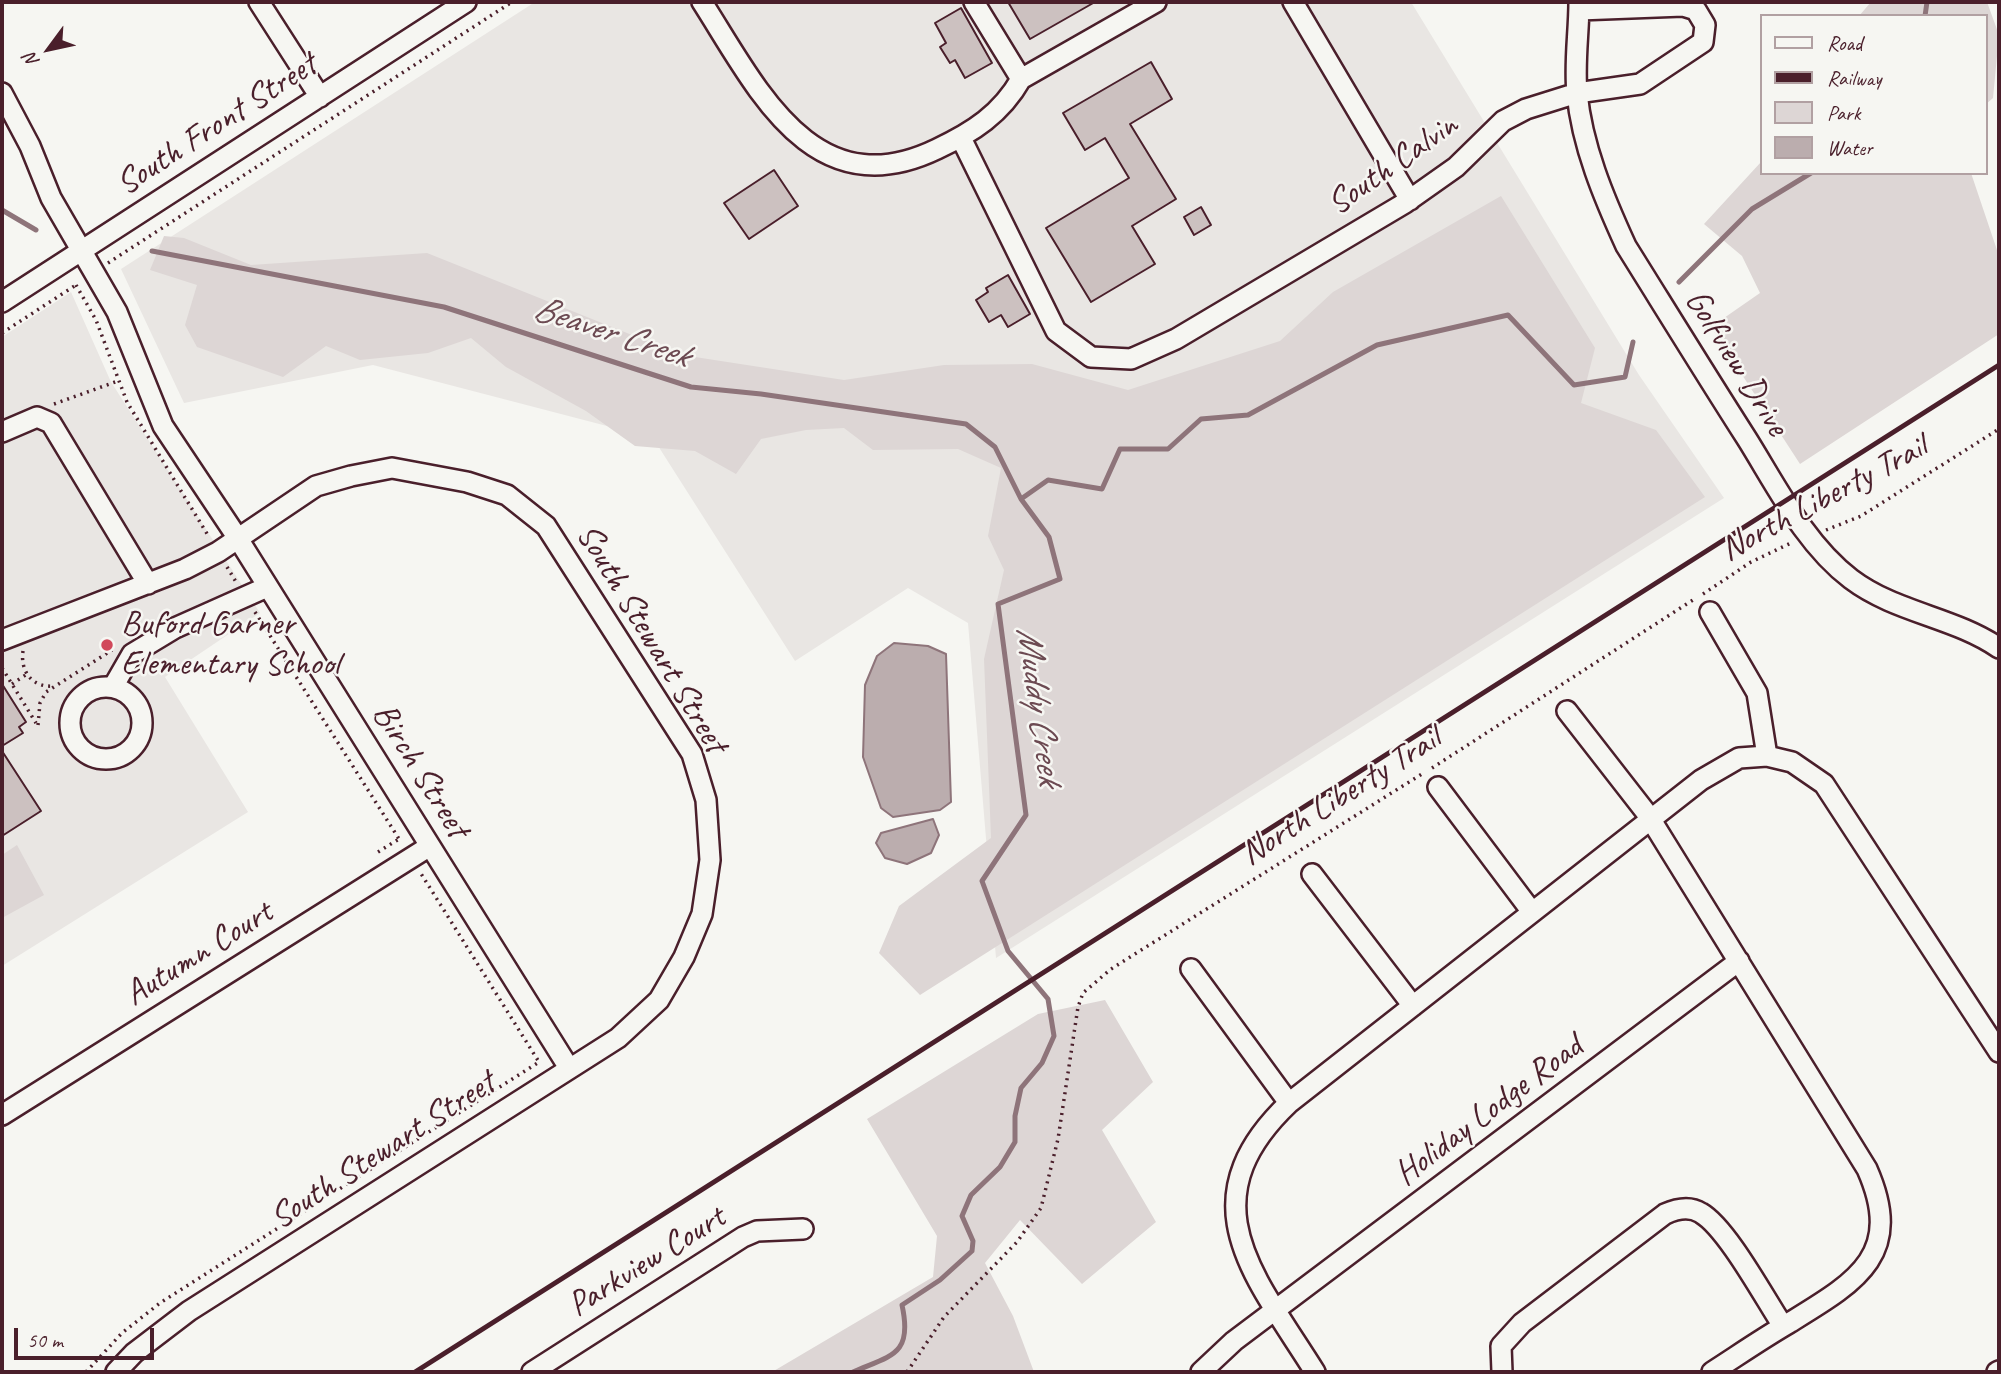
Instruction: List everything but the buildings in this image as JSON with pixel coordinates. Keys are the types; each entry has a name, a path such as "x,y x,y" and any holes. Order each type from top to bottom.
{"street":[{"path":"259,2 320,97"},
{"name":"South Front Street","path":"2,302 466,2"},
{"path":"702,2 764,99 791,131 818,151 850,163 879,164 918,158 961,138 1007,103 1021,79 1156,2"},
{"path":"974,2 1021,79"},
{"path":"1293,2 1410,200"},
{"name":"South Calvin","path":"961,138 1056,331 1091,357 1131,359 1177,339 1410,200 1456,167 1503,121 1527,109 1577,93 1640,84 1691,53 1703,42 1705,26 1696,10 1683,6 1579,6"},
{"name":"Golfview Drive","path":"1579,6 1577,93 1587,145 1626,246 1810,535 1824,554 1852,580 1891,602 1962,628 1999,648"},
{"name":"Birch Street","path":"2,93 80,250 117,312 163,426 237,537 569,1068"},
{"path":"2,432 37,417 51,423 148,584"},
{"name":"South Stewart Street","path":"2,640 148,584 210,556 316,486 392,468 467,482 507,495 546,526 692,754 706,800 710,860 702,914 684,957 659,1000 618,1038 189,1311 134,1353 117,1372"},
{"path":"113,687 132,654 175,628 267,587"},
{"path":"1710,612 1757,693 1767,756"},
{"path":"1567,711 1651,821 1867,1169 1882,1210 1879,1238 1873,1254 1855,1279 1712,1372"},
{"path":"1315,1372 1245,1257 1235,1205 1243,1163 1253,1144 1268,1123 1289,1103 1722,766 1739,758 1767,756 1792,762 1824,784 1999,1052"},
{"path":"1438,787 1532,912"},
{"name":"Autumn Court","path":"2,1115 430,846"},
{"path":"1312,874 1413,1006"},
{"name":"Holiday Lodge Road","path":"1201,1372 1234,1341 1738,961"},
{"path":"1191,969 1289,1103"},
{"path":"1502,1372 1501,1346 1522,1323 1665,1214 1680,1209 1695,1210 1716,1224 1783,1326"},
{"name":"Parkview Court","path":"532,1372 743,1237 757,1231 803,1229"}],"path":[{"path":"107,264 512,2"},
{"path":"2,333 81,282"},
{"path":"51,405 118,381"},
{"name":"North Liberty Trail","path":"906,1372 944,1317 1017,1242 1041,1208 1058,1139 1078,1007 1083,993 1092,983 1751,562 1810,535 1861,516 1999,429"},
{"path":"27,644 22,659 27,674 39,685 56,685"},
{"path":"2,668 37,725"},
{"path":"12,684 27,674"},
{"path":"86,1372 122,1333 160,1303 539,1062 398,839 378,852"}],"shaded area":[{"path":"535,2 1411,2 1639,375 1724,498 996,958 968,623 908,588 795,661 653,438 373,365 184,403 121,269"},
{"name":"Buford Garner Elementary School","path":"71,292 111,382 260,613 165,677 248,812 2,966 2,337"}],"green space":[{"path":"1871,2 1987,2 1999,35 1993,98 1987,103 1987,14 1861,14"},
{"path":"1759,164 1759,175 1972,175 1999,256 1999,334 1800,464 1711,327 1760,293 1742,256 1704,224"},
{"path":"1501,196 1595,348 1581,403 1656,430 1705,497 920,995 879,953 899,906 991,838 984,659 1004,570 988,536 1001,468 958,449 873,450 844,428 806,430 761,439 736,474 695,451 635,446 586,411 506,367 471,338 428,353 360,360 326,346 283,377 197,347 185,325 197,285 150,270 164,236 184,238 251,265 427,253 682,355 844,380 944,365 1032,364 1128,390 1280,341 1333,292"},
{"path":"17,845 44,895 2,918 2,855"},
{"path":"1105,1000 1153,1082 1102,1130 1156,1222 1082,1284 1020,1220 985,1263 1013,1316 1034,1372 772,1372 933,1277 937,1236 867,1119 1038,1014"}],"water":[{"path":"894,643 928,646 946,654 951,802 940,810 893,817 881,808 863,757 865,685 877,656"},
{"path":"933,819 939,835 931,853 907,864 885,858 876,843 881,833"}],"waterway":[{"name":"Muddy Creek","path":"1925,14 1927,2"},
{"name":"Muddy Creek","path":"1679,282 1752,209 1808,175"},
{"name":"Beaver Creek","path":"2,210 36,230"},
{"name":"Beaver Creek","path":"152,251 444,307 691,387 761,394 966,424 995,447 1021,499"},
{"name":"Muddy Creek","path":"853,1372 889,1357 896,1351 902,1344 904,1334 902,1305 940,1280 972,1251 973,1241 962,1216 971,1195 1000,1167 1015,1142 1015,1116 1021,1088 1042,1063 1054,1036 1048,999 1008,951 982,881 1026,815 998,604 1060,579 1049,537 1021,499 1048,480 1102,489 1120,449 1168,449 1201,419 1248,415 1377,345 1508,315 1574,385 1625,377 1633,342"}],"railway":[{"path":"415,1372 1999,365"}],"place":[{"name":"Buford Garner Elementary School","path":"107,645"}]}
